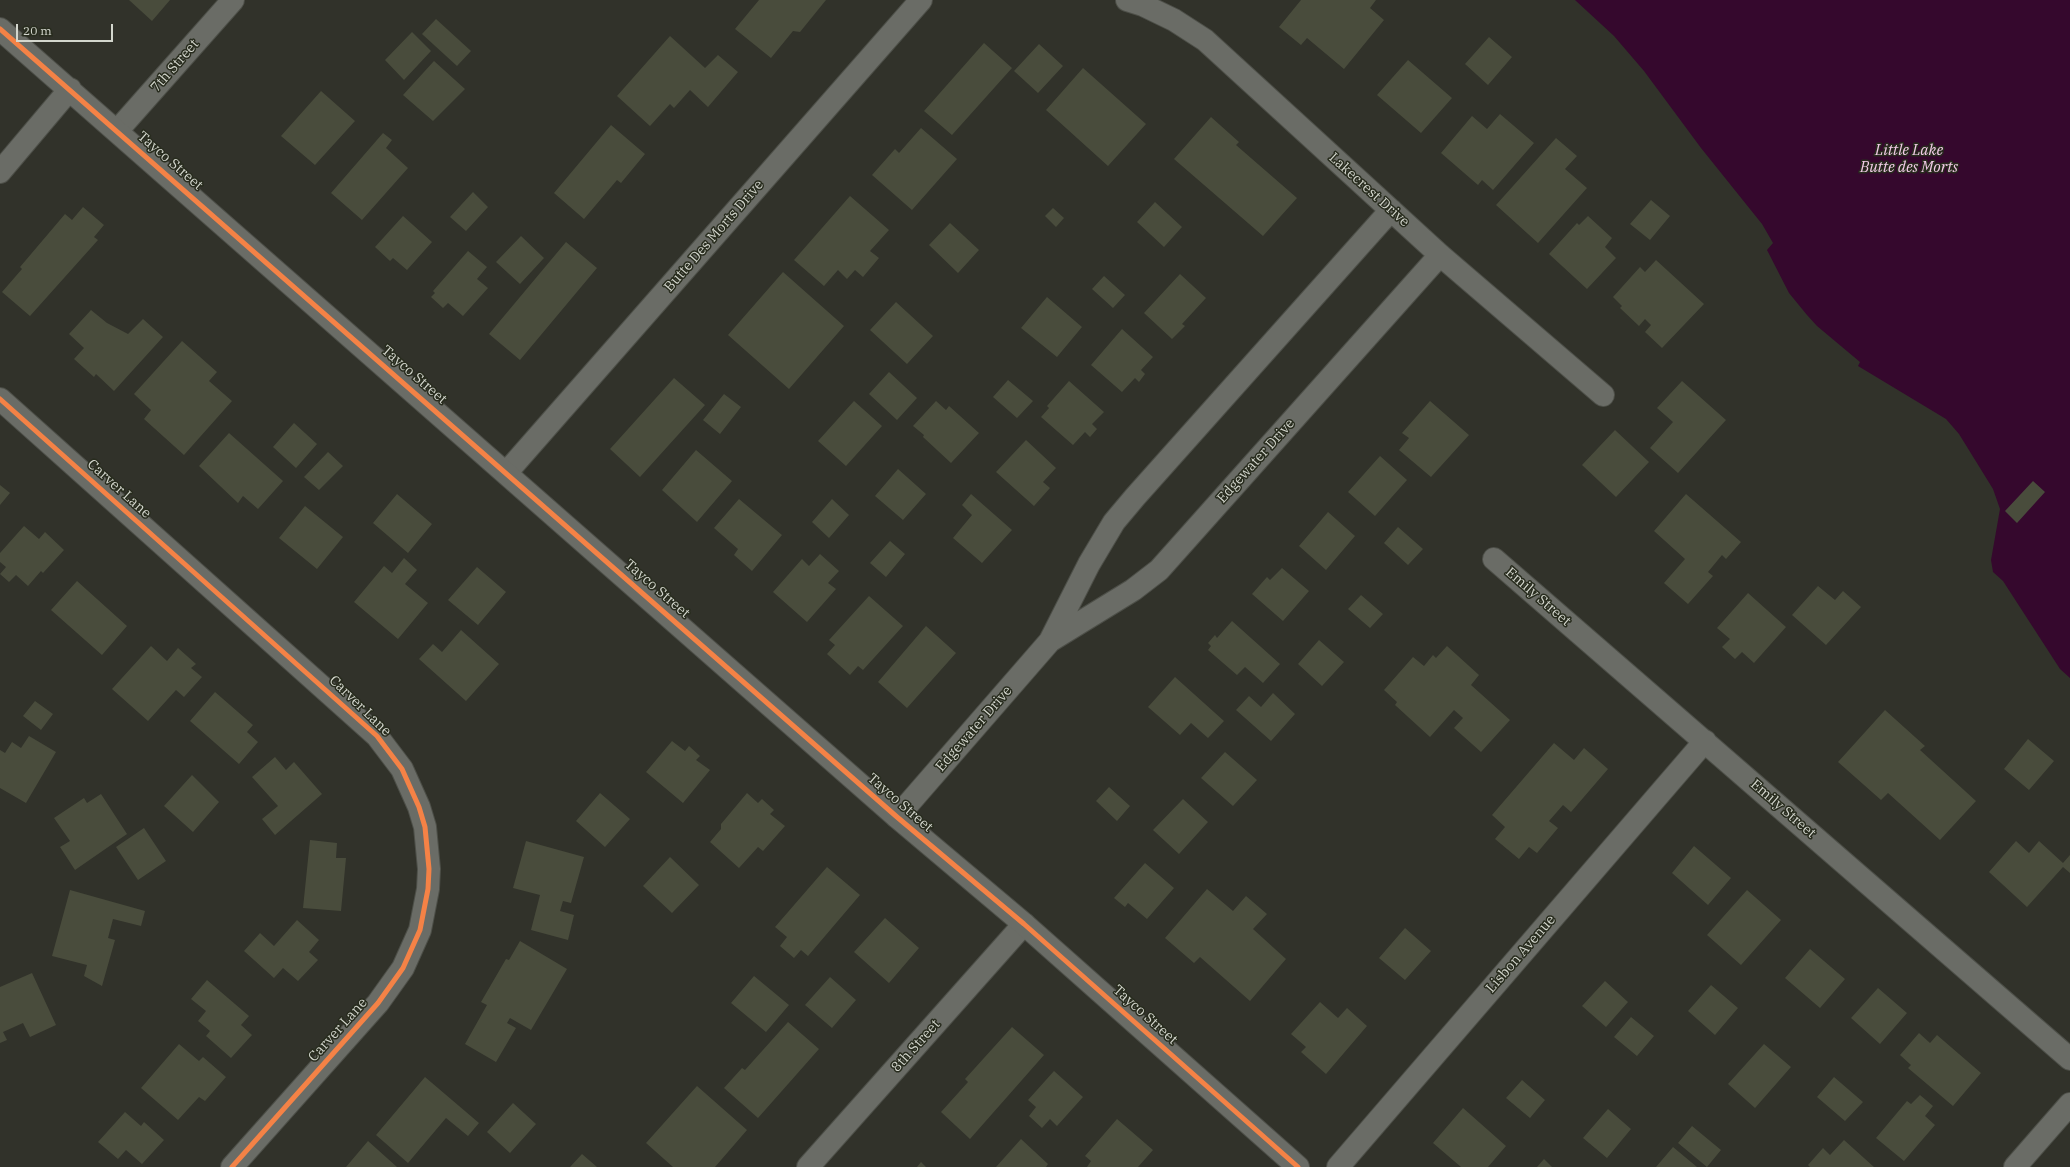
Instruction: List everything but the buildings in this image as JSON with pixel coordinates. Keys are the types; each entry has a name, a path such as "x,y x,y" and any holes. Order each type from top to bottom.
{"street":[{"name":"7th Street","path":"117,131 233,0"},
{"name":"Butte Des Morts Drive","path":"507,472 921,0"},
{"name":"Lakecrest Drive","path":"1127,0 1143,5 1174,20 1205,40 1440,255 1602,395"},
{"name":"Tayco Street","path":"0,29 507,472 897,816 1024,924 1298,1167"},
{"path":"0,172 70,90"},
{"name":"Edgewater Drive","path":"897,816 1050,641 1089,564 1114,522 1391,210"},
{"name":"Edgewater Drive","path":"1050,641 1134,590 1159,570 1440,255"},
{"name":"Carver Lane","path":"0,399 377,736 402,769 419,807 427,848 429,869 428,890 420,930 403,968 378,1003 232,1167"},
{"name":"Emily Street","path":"1494,559 2070,1059"},
{"name":"Lisbon Avenue","path":"1338,1167 1705,741"},
{"name":"8th Street","path":"808,1167 1024,924"},
{"path":"2015,1167 2070,1104"}],"water":[{"name":"Little Lake Butte des Morts","path":"1575,0 2070,0 2070,678 2060,669 2003,581 1993,572 1991,560 2000,509 1993,489 1959,434 1946,419 1858,366 1860,362 1817,326 1807,315 1789,293 1767,250 1773,243 1762,224 1701,148 1644,71 1614,36"}],"cycle path":[{"path":"0,29 897,817 1024,924 1298,1167"},
{"path":"0,399 377,736 402,769 419,807 425,827 429,869 428,889 420,930 403,968 378,1003 232,1167"}]}
